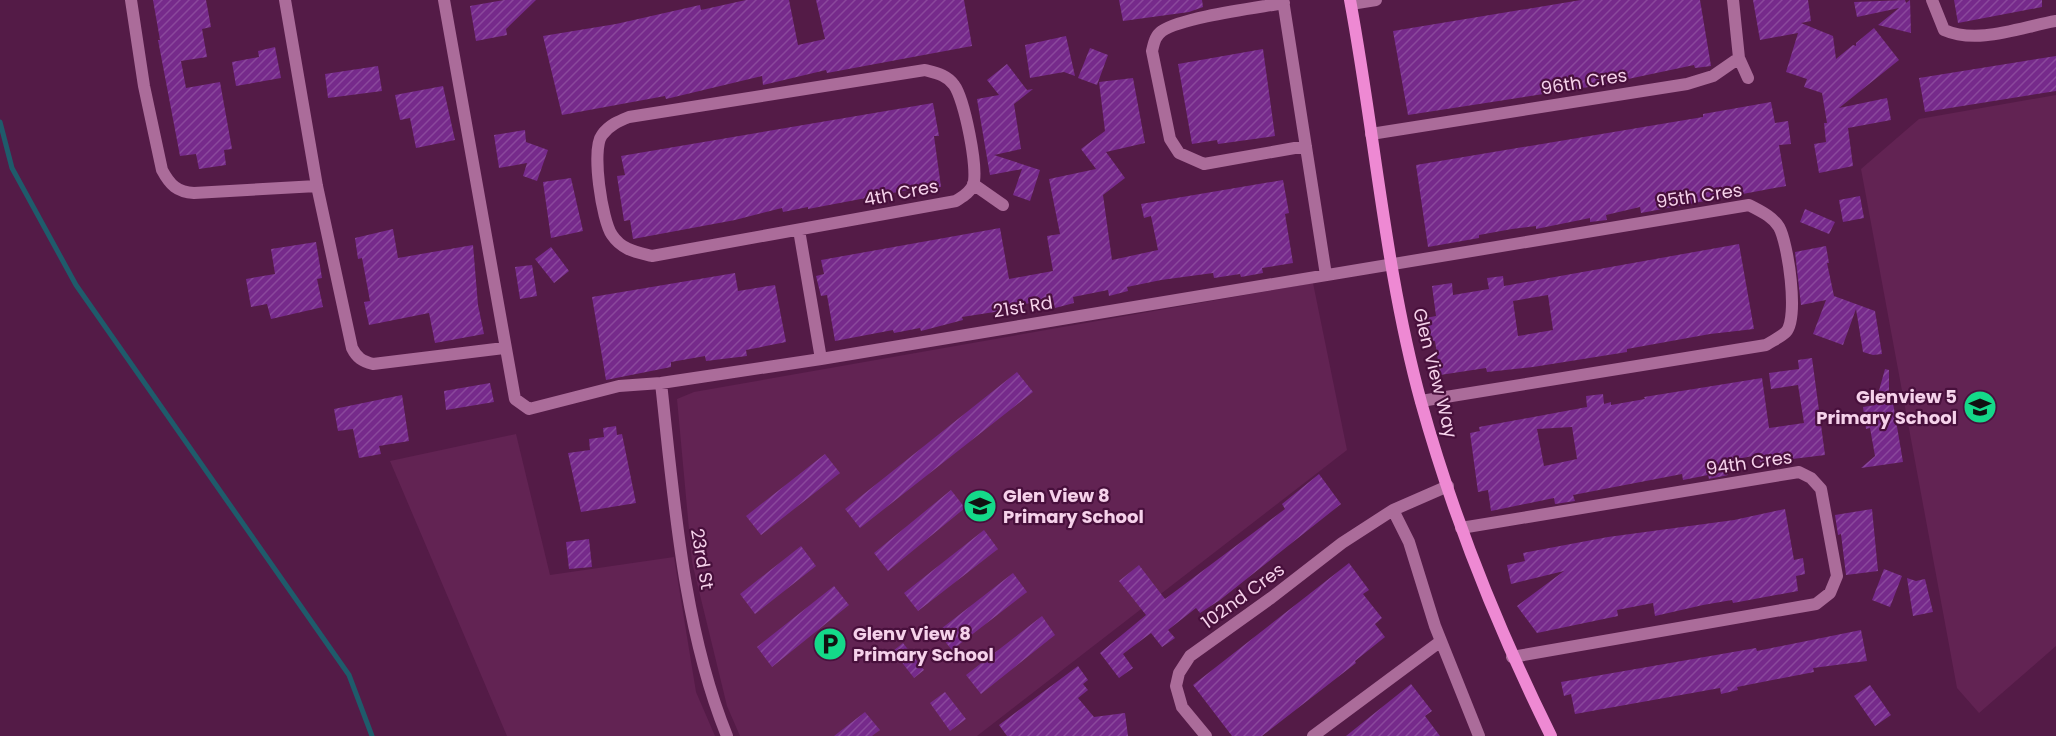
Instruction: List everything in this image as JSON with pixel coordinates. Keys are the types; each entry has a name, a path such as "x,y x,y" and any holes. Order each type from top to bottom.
{"street":[{"path":"131,0 144,86 162,170 169,183 184,192 194,193 317,186"},
{"path":"285,0 317,186 352,348 360,360 373,364 504,348 444,0"},
{"path":"1351,2 1376,0"},
{"path":"1733,0 1739,58 1748,78"},
{"path":"1932,0 1944,30 1957,36 1972,37 2056,21"},
{"path":"1306,146 1204,164 1179,153 1170,139 1152,51 1154,40 1161,32 1178,24 1284,1 1326,275"},
{"name":"Glen View Way","path":"1351,2 1391,263 1420,401 1461,528 1512,657 1551,736"},
{"name":"96th Cres","path":"1371,134 1687,84 1713,76 1739,58"},
{"name":"4th Cres","path":"925,70 942,75 953,83 961,97 974,165 973,184 967,193 956,201 652,256 629,251 612,235 605,219 596,151 601,136 610,126 629,117 925,70"},
{"path":"973,184 1004,205"},
{"name":"95th Cres","path":"1391,263 1749,205 1767,214 1780,228 1787,261 1793,312 1787,331 1766,345 1420,401"},
{"path":"799,230 821,359"},
{"name":"21st Rd","path":"504,348 515,399 529,410 619,386 661,383 821,359 1391,263"},
{"name":"23rd St","path":"661,383 681,548 701,652 727,736"},
{"name":"94th Cres","path":"1461,528 1799,472 1811,478 1821,489 1837,576 1830,593 1816,604 1512,657"},
{"name":"102nd Cres","path":"1206,736 1182,707 1176,687 1179,672 1190,656 1342,543 1393,510 1448,486"},
{"path":"1393,510 1409,542 1441,641 1479,736"},
{"path":"1313,736 1441,641"}],"shaded area":[{"name":"Glenview 5 Primary School","path":"2056,95 2056,646 1979,713 1957,688 1861,169 1919,119"},
{"name":"Glen View 8 Primary School","path":"1313,283 1347,450 977,736 740,736 727,706 692,562 677,399 694,392"},
{"path":"516,434 550,575 674,557 696,692 715,736 507,736 390,461"}],"building":[{"path":"153,0 206,0 211,27 202,29 207,57 181,61 186,88 220,82 232,149 224,150 226,165 199,169 196,154 180,156 158,40 160,40"},
{"path":"504,0 536,0 506,29 507,35 476,41 470,6"},
{"path":"746,0 789,0 798,45 825,39 816,0 964,0 972,46 827,73 826,70 763,85 762,76 666,99 665,96 562,115 543,36 616,24 700,5 701,10"},
{"path":"1119,0 1202,0 1203,7 1189,12 1123,21"},
{"path":"1581,0 1700,0 1711,66 1695,68 1694,65 1595,86 1408,115 1393,31"},
{"path":"1753,0 1808,0 1811,21 1801,23 1833,36 1836,59 1853,45 1856,46 1856,43 1874,28 1899,60 1839,108 1887,98 1891,120 1848,128 1853,166 1819,173 1814,144 1826,142 1824,123 1827,123 1822,93 1804,87 1807,79 1786,72 1798,33 1760,40"},
{"path":"1905,0 1906,3 1910,0 1911,33 1878,25 1899,8 1857,17 1854,2"},
{"path":"1954,0 2042,0 2042,7 1958,23"},
{"path":"1066,36 1075,76 1064,72 1030,78 1025,45"},
{"path":"275,47 281,78 236,86 232,62 259,57 258,51"},
{"path":"1090,48 1108,55 1097,85 1078,78"},
{"path":"1263,49 1275,136 1218,144 1217,140 1192,144 1178,64"},
{"path":"2056,56 2056,91 1925,112 1919,78"},
{"path":"1007,64 1027,90 1033,89 1014,104 1021,149 994,155 1040,170 1030,201 1013,195 1022,169 990,175 977,99 999,95 987,80"},
{"path":"378,66 382,91 328,98 325,74"},
{"path":"1133,78 1145,143 1106,152 1125,178 1103,195 1112,260 1158,250 1151,216 1144,218 1141,204 1283,180 1289,213 1285,214 1293,263 1262,268 1263,273 1241,277 1240,274 1214,278 1213,273 1161,280 1127,287 1128,291 1109,296 1108,290 1073,297 1074,303 1055,308 1053,299 1013,306 1014,309 962,317 963,320 921,331 920,328 894,333 893,330 835,341 827,295 821,296 816,276 824,274 821,260 1000,228 1009,279 1053,271 1047,236 1060,234 1049,179 1096,169 1081,149 1105,131 1099,82"},
{"path":"443,86 455,140 416,148 410,118 400,120 395,95"},
{"path":"1771,102 1775,123 1788,121 1791,144 1779,145 1786,186 1641,213 1640,207 1606,215 1607,220 1590,222 1590,218 1536,229 1536,226 1512,229 1479,235 1479,238 1428,247 1416,165 1703,117 1703,114"},
{"path":"933,103 939,136 934,136 941,187 924,187 808,209 808,207 783,212 782,208 735,220 633,239 630,220 624,221 617,176 625,175 621,156"},
{"path":"525,130 526,142 548,150 537,181 523,176 527,163 499,168 494,135"},
{"path":"571,178 583,231 551,238 543,182"},
{"path":"1860,196 1864,218 1843,222 1839,200"},
{"path":"1805,209 1835,222 1829,234 1800,222"},
{"path":"393,229 398,258 473,245 478,305 484,334 435,343 429,313 369,325 364,302 370,301 362,258 358,259 355,238"},
{"path":"316,242 322,278 317,279 323,307 271,319 267,304 251,307 246,279 275,274 271,249"},
{"path":"1739,244 1754,329 1710,334 1627,349 1627,352 1533,367 1487,372 1486,368 1440,375 1435,341 1430,342 1426,318 1436,316 1432,286 1452,283 1453,295 1489,289 1487,278 1503,276 1504,286","holes":["1548,295 1553,330 1518,336 1513,301"]},
{"path":"1826,246 1834,296 1875,311 1882,354 1873,355 1863,352 1856,309 1843,345 1813,334 1826,300 1801,305 1795,252"},
{"path":"551,247 569,271 554,283 535,259"},
{"path":"532,265 537,296 520,299 515,267"},
{"path":"735,273 738,291 775,285 786,342 746,350 747,356 706,361 705,356 671,362 671,367 606,380 592,297"},
{"path":"1812,358 1825,455 1760,463 1759,455 1725,461 1728,475 1709,479 1708,475 1683,480 1682,474 1573,495 1575,501 1555,504 1554,498 1491,511 1488,490 1478,492 1470,433 1480,431 1479,427 1587,407 1586,396 1603,394 1604,404 1611,402 1611,405 1645,399 1644,397 1762,378 1769,428 1804,423 1798,385 1771,389 1769,373 1799,369 1798,360","holes":["1572,427 1577,459 1544,466 1537,429"]},
{"path":"1885,369 1889,370 1889,403 1893,403 1903,462 1861,468 1875,456 1870,428 1866,429 1863,407 1875,405"},
{"path":"1017,372 1033,392 860,528 845,509"},
{"path":"490,383 494,402 446,410 444,391"},
{"path":"402,395 409,441 379,446 381,454 359,458 353,429 338,431 334,409"},
{"path":"616,426 617,435 622,434 636,503 581,512 568,453 590,450 589,439 604,437 603,428"},
{"path":"825,454 840,473 761,535 746,516"},
{"path":"1319,474 1341,504 1220,600 1200,613 1196,608 1168,630 1175,638 1162,647 1151,633 1123,654 1133,668 1119,678 1100,653 1146,615 1119,581 1139,565 1165,599 1285,509 1282,504"},
{"path":"951,490 965,508 888,571 874,553"},
{"path":"1785,509 1794,560 1803,558 1805,574 1796,576 1798,591 1733,603 1732,600 1703,605 1655,616 1653,603 1617,610 1618,616 1537,633 1517,606 1564,571 1511,584 1507,565 1525,561 1523,553 1608,537 1734,520"},
{"path":"1872,509 1878,571 1846,575 1841,534 1838,535 1835,515"},
{"path":"984,530 998,549 918,611 904,593"},
{"path":"589,539 592,567 569,569 566,542"},
{"path":"801,546 816,566 755,614 740,594"},
{"path":"1349,563 1369,590 1363,594 1382,618 1375,624 1385,637 1355,661 1356,663 1262,736 1232,736 1193,685"},
{"path":"1884,569 1902,576 1890,607 1872,600"},
{"path":"1013,573 1027,592 952,650 937,632"},
{"path":"1907,578 1916,581 1925,579 1933,612 1913,616"},
{"path":"834,586 849,605 772,667 757,647"},
{"path":"1042,616 1055,635 981,694 966,675"},
{"path":"1861,630 1867,661 1813,668 1814,672 1737,687 1738,690 1721,694 1720,688 1575,714 1571,694 1564,696 1561,682 1756,648 1757,651"},
{"path":"903,643 924,670 914,678 893,651"},
{"path":"1078,666 1088,680 1083,684 1088,690 1078,698 1094,717 1125,713 1128,736 1007,736 999,725"},
{"path":"1411,684 1432,711 1425,716 1440,736 1346,736"},
{"path":"1870,685 1891,715 1875,726 1854,696"},
{"path":"945,692 966,719 950,731 930,703"},
{"path":"865,712 880,730 872,736 834,736"}],"waterway":[{"path":"0,122 12,168 76,285 349,675 372,736"}],"place":[{"name":"Glenview 5 Primary School","path":"1980,407"},
{"name":"Glen View 8 Primary School","path":"980,506"},
{"name":"Glenv View 8 Primary School","path":"830,644"}]}
